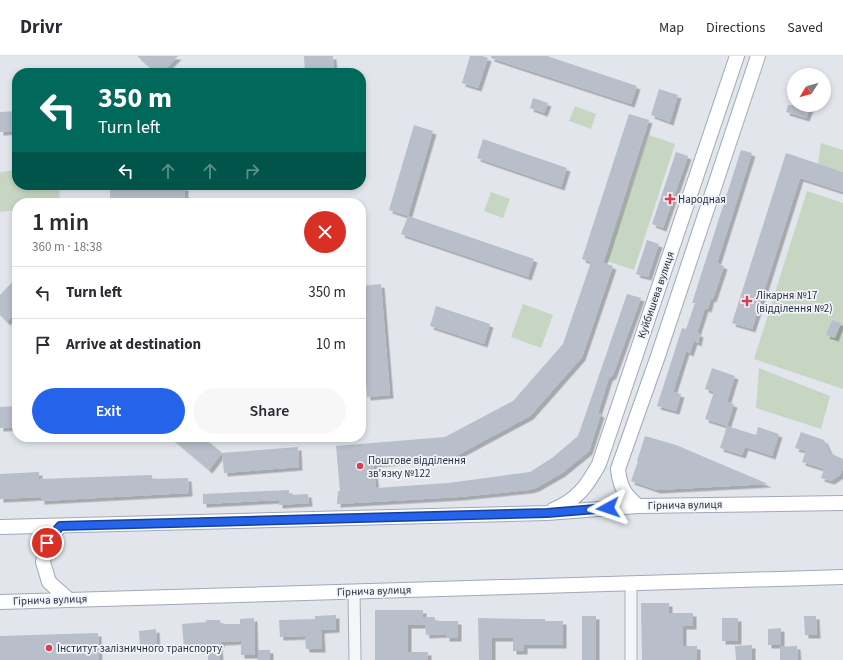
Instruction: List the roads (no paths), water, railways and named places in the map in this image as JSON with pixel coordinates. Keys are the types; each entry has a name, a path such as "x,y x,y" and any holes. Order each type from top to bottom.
{"main road":[{"name":"Куйбишева вулиця","path":"547,513 566,505 581,492 599,464 737,56"},
{"name":"Куйбишева вулиця","path":"618,469 658,356 758,56"},
{"path":"599,464 602,471 607,473 612,473 618,469 623,490 638,506"},
{"name":"Гірнича вулиця","path":"0,527 547,513 638,506 843,504"},
{"path":"60,526 47,543 43,562 49,582 69,600"},
{"name":"Гірнича вулиця","path":"0,602 843,577"}],"street":[{"path":"631,660 632,584"},
{"path":"354,592 355,660"}],"place":[{"name":"Народная","path":"670,199"},
{"name":"Лікарня №17 (відділення №2)","path":"747,301"},
{"name":"Поштове відділення зв'язку №122","path":"360,466"},
{"name":"Інститут залізничного транспорту","path":"49,648"}]}
